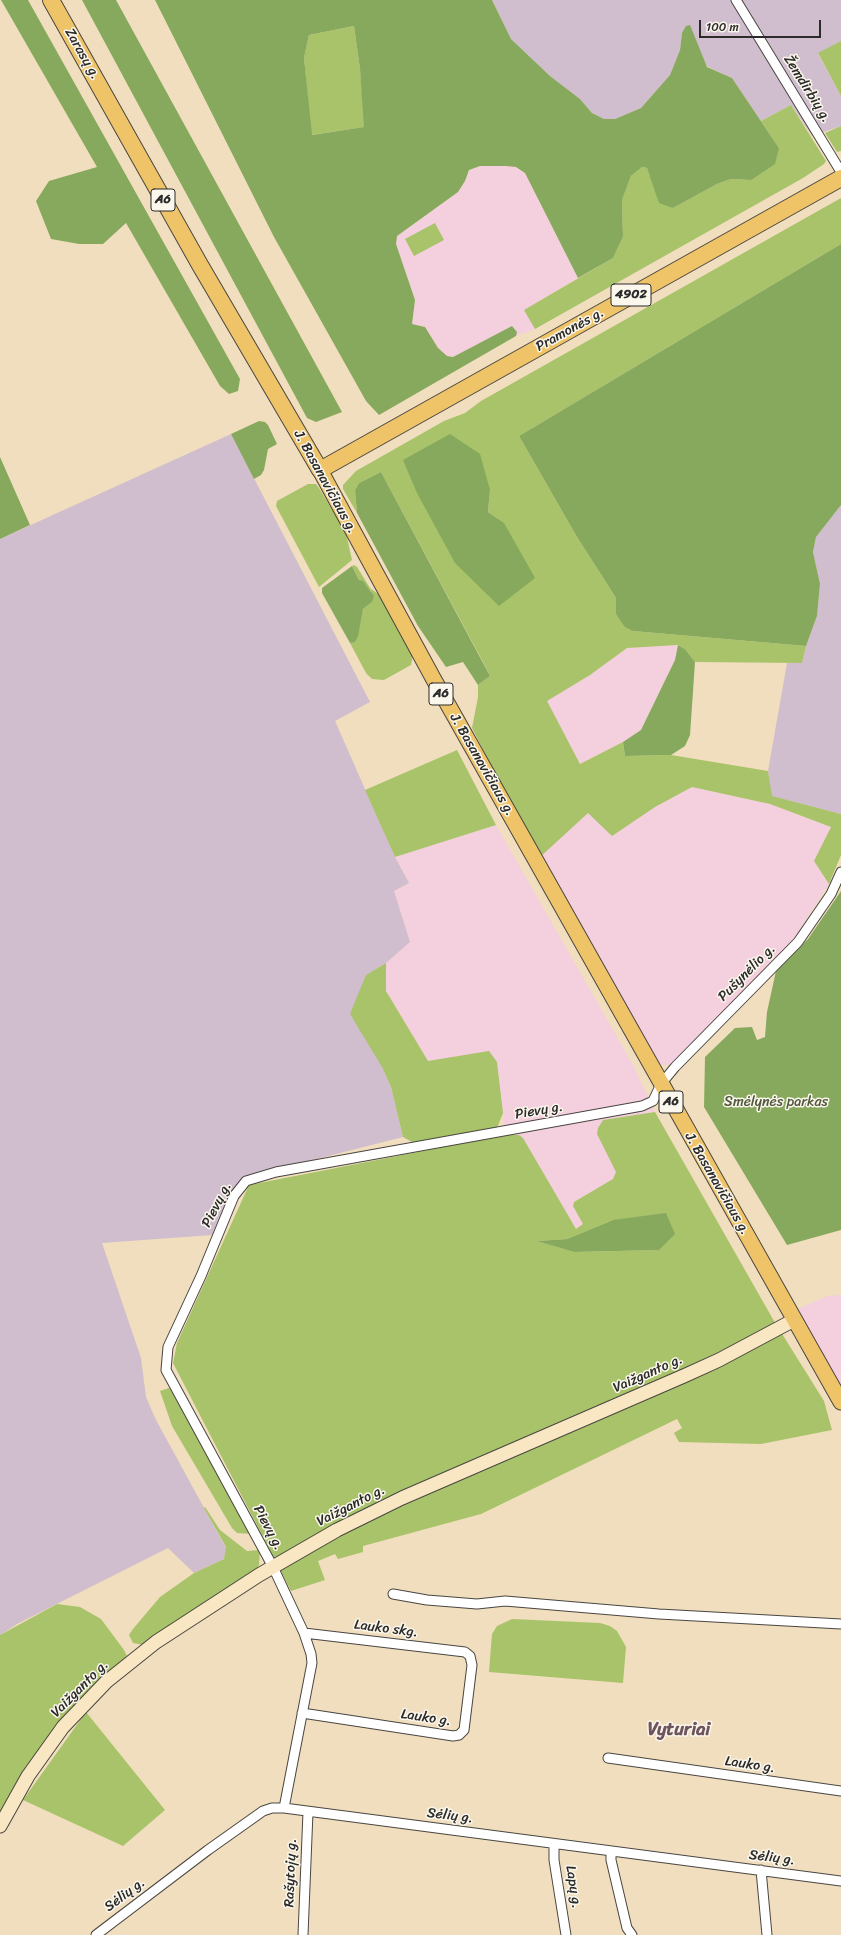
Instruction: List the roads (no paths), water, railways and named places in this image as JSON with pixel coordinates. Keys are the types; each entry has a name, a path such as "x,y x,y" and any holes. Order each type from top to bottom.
{"highway":[{"name":"Zarasų g.","path":"51,0 112,107"},
{"name":"J. Basanavičiaus g.","path":"112,107 200,265 320,470"},
{"name":"Pramonės g.","path":"320,470 841,178"}],"main road":[{"name":"J. Basanavičiaus g.","path":"320,470 396,613 841,1402"},
{"name":"Vaižganto g.","path":"0,1826 28,1776 63,1727 106,1682 156,1642 273,1567 337,1530 402,1498 693,1372 794,1320"}],"street":[{"name":"Žemdirbių g.","path":"736,0 841,172"},
{"name":"Pušynėlio g.","path":"661,1084 722,1017 798,942 831,894 841,872"},
{"name":"Pievų g.","path":"284,1808 312,1662 311,1654 304,1633 273,1567 166,1370 168,1347 201,1276 234,1196 246,1181 276,1172 642,1106 652,1101 661,1084"},
{"path":"393,1594 427,1600 477,1604 505,1601 659,1614 841,1624"},
{"name":"Lauko skg.","path":"304,1633 465,1652"},
{"name":"Lauko g.","path":"302,1713 459,1736 464,1730 472,1665 470,1656 465,1652"},
{"name":"Lauko g.","path":"608,1758 841,1791"},
{"name":"Sėlių g.","path":"96,1935 208,1850 263,1811 272,1808 284,1808 841,1881"},
{"name":"Rašytojų g.","path":"303,1935 308,1812"},
{"name":"Lapų g.","path":"554,1844 554,1860 566,1935"},
{"path":"611,1851 611,1860 627,1928 632,1935"},
{"path":"761,1870 767,1935"}],"district":[{"name":"Vyturiai","path":"679,1730"}],"park label":[{"name":"Smėlynės parkas","path":"776,1102"}]}
